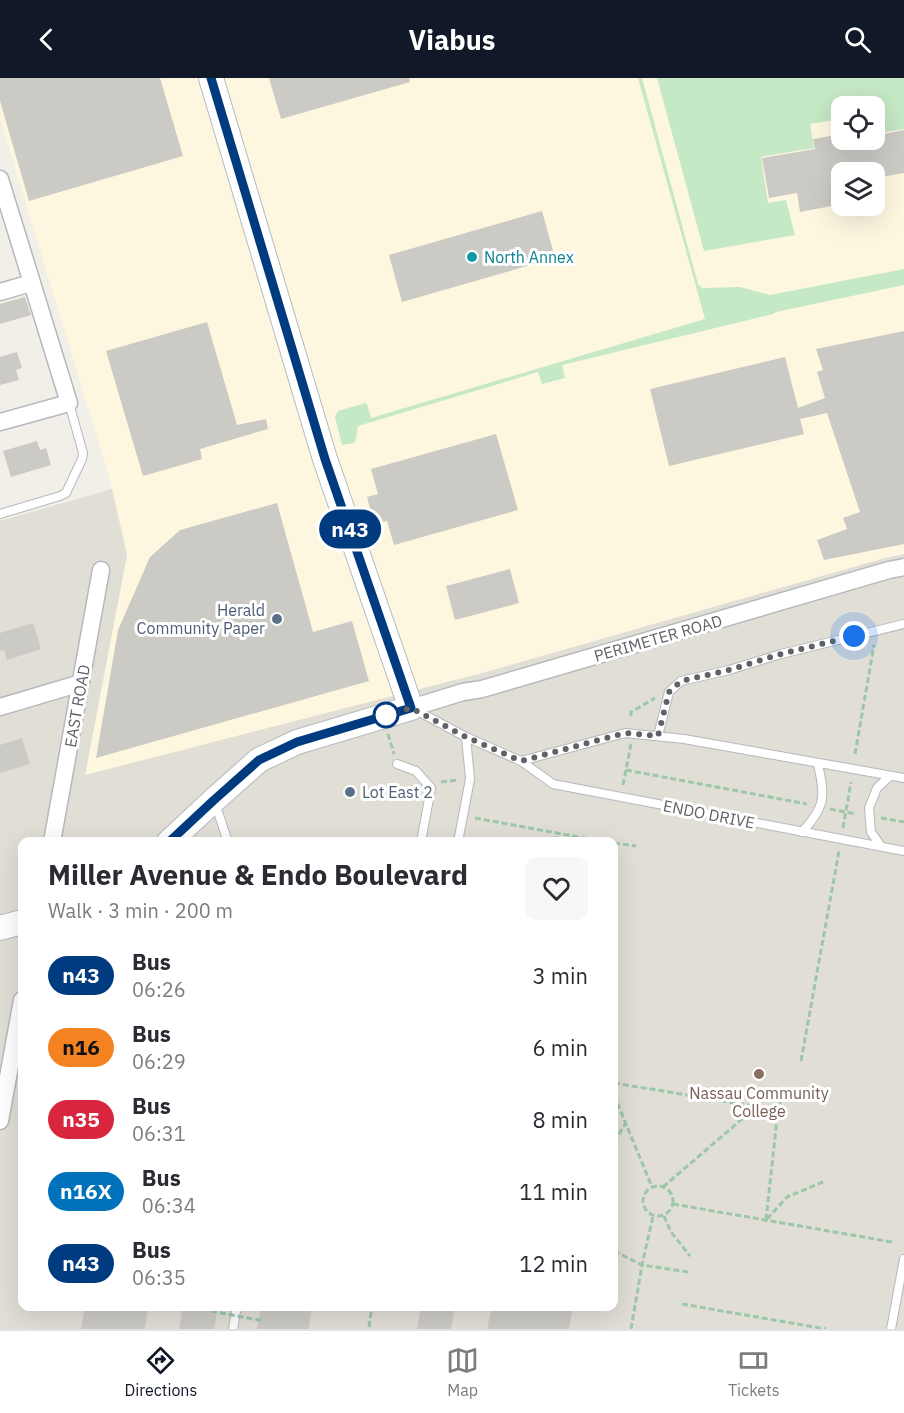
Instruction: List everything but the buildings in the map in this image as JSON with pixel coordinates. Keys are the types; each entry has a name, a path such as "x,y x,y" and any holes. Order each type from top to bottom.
{"street":[{"path":"174,837 259,760 297,742 411,708 325,459 211,78"},
{"path":"0,179 69,403 0,422"},
{"path":"0,292 31,283"},
{"name":"PERIMETER ROAD","path":"411,708 904,567"},
{"name":"EAST ROAD","path":"53,837 101,570"},
{"path":"0,707 81,683"},
{"path":"0,928 18,923"},
{"path":"0,1121 7,1046 18,1012"}],"lane":[{"path":"0,514 66,493 83,453 69,403"},
{"path":"658,736 669,692 681,681 904,624"},
{"name":"ENDO DRIVE","path":"411,708 466,737 521,761 553,784 904,851"},
{"path":"521,761 625,733 684,739 904,778"},
{"path":"459,837 470,778 466,737"},
{"path":"397,764 416,771 431,788 422,837"},
{"path":"802,832 818,813 822,800 823,788 818,764"},
{"path":"881,846 871,832 869,808 877,788 890,776"},
{"path":"214,800 226,837"},
{"path":"891,1329 904,1259"},
{"path":"233,1329 236,1311"}],"path":[{"path":"855,754 876,631"},
{"path":"387,733 397,764"},
{"path":"624,781 631,741"},
{"path":"626,770 811,804"},
{"path":"436,783 464,779"},
{"path":"843,828 851,780"},
{"path":"828,809 862,815"},
{"path":"474,818 579,837"},
{"path":"879,818 904,822"},
{"path":"556,837 557,833"},
{"path":"618,844 636,846"},
{"path":"801,1061 839,850"},
{"path":"618,1084 778,1110"},
{"path":"765,1220 778,1110 784,1088"},
{"path":"618,1104 652,1187"},
{"path":"663,1187 756,1107"},
{"path":"618,1136 626,1123"},
{"path":"765,1220 787,1197 822,1182"},
{"path":"652,1187 663,1187 672,1194 673,1204 668,1213 663,1216 653,1216 645,1209 644,1194 652,1187"},
{"path":"673,1204 892,1242"},
{"path":"631,1329 653,1216"},
{"path":"663,1216 671,1232 690,1256"},
{"path":"618,1253 642,1265 688,1272"},
{"path":"682,1304 825,1329"},
{"path":"211,1311 264,1321"},
{"path":"369,1328 371,1311"}],"shaded area":[{"path":"0,78 904,78 904,554 490,671 85,776 127,555 111,483 0,118"},
{"name":"Nassau Community College","path":"112,489 127,555 85,775 490,671 904,554 904,1329 0,1329 0,521"}],"green space":[{"path":"638,78 642,78 698,284 702,288 740,287 770,295 904,269 904,285 776,312 562,365 565,378 542,384 538,372 358,426 354,443 342,445 335,417 338,411 365,403 371,418 705,319"},
{"path":"657,78 904,78 904,129 885,132 885,96 831,96 831,121 810,124 814,148 761,157 768,203 786,200 795,235 704,251"}],"bus line":[{"name":"n43","path":"174,837 259,760 297,742 411,708 325,459 211,78"}],"place":[{"name":"North Annex","path":"472,257"},
{"name":"Herald Community Paper","path":"277,619"},
{"name":"Lot East 2","path":"350,792"},
{"name":"Nassau Community College","path":"759,1074"}],"route":[{"path":"386,715 411,708 466,737 521,761 625,733 658,736 669,692 681,681 854,636"}]}
